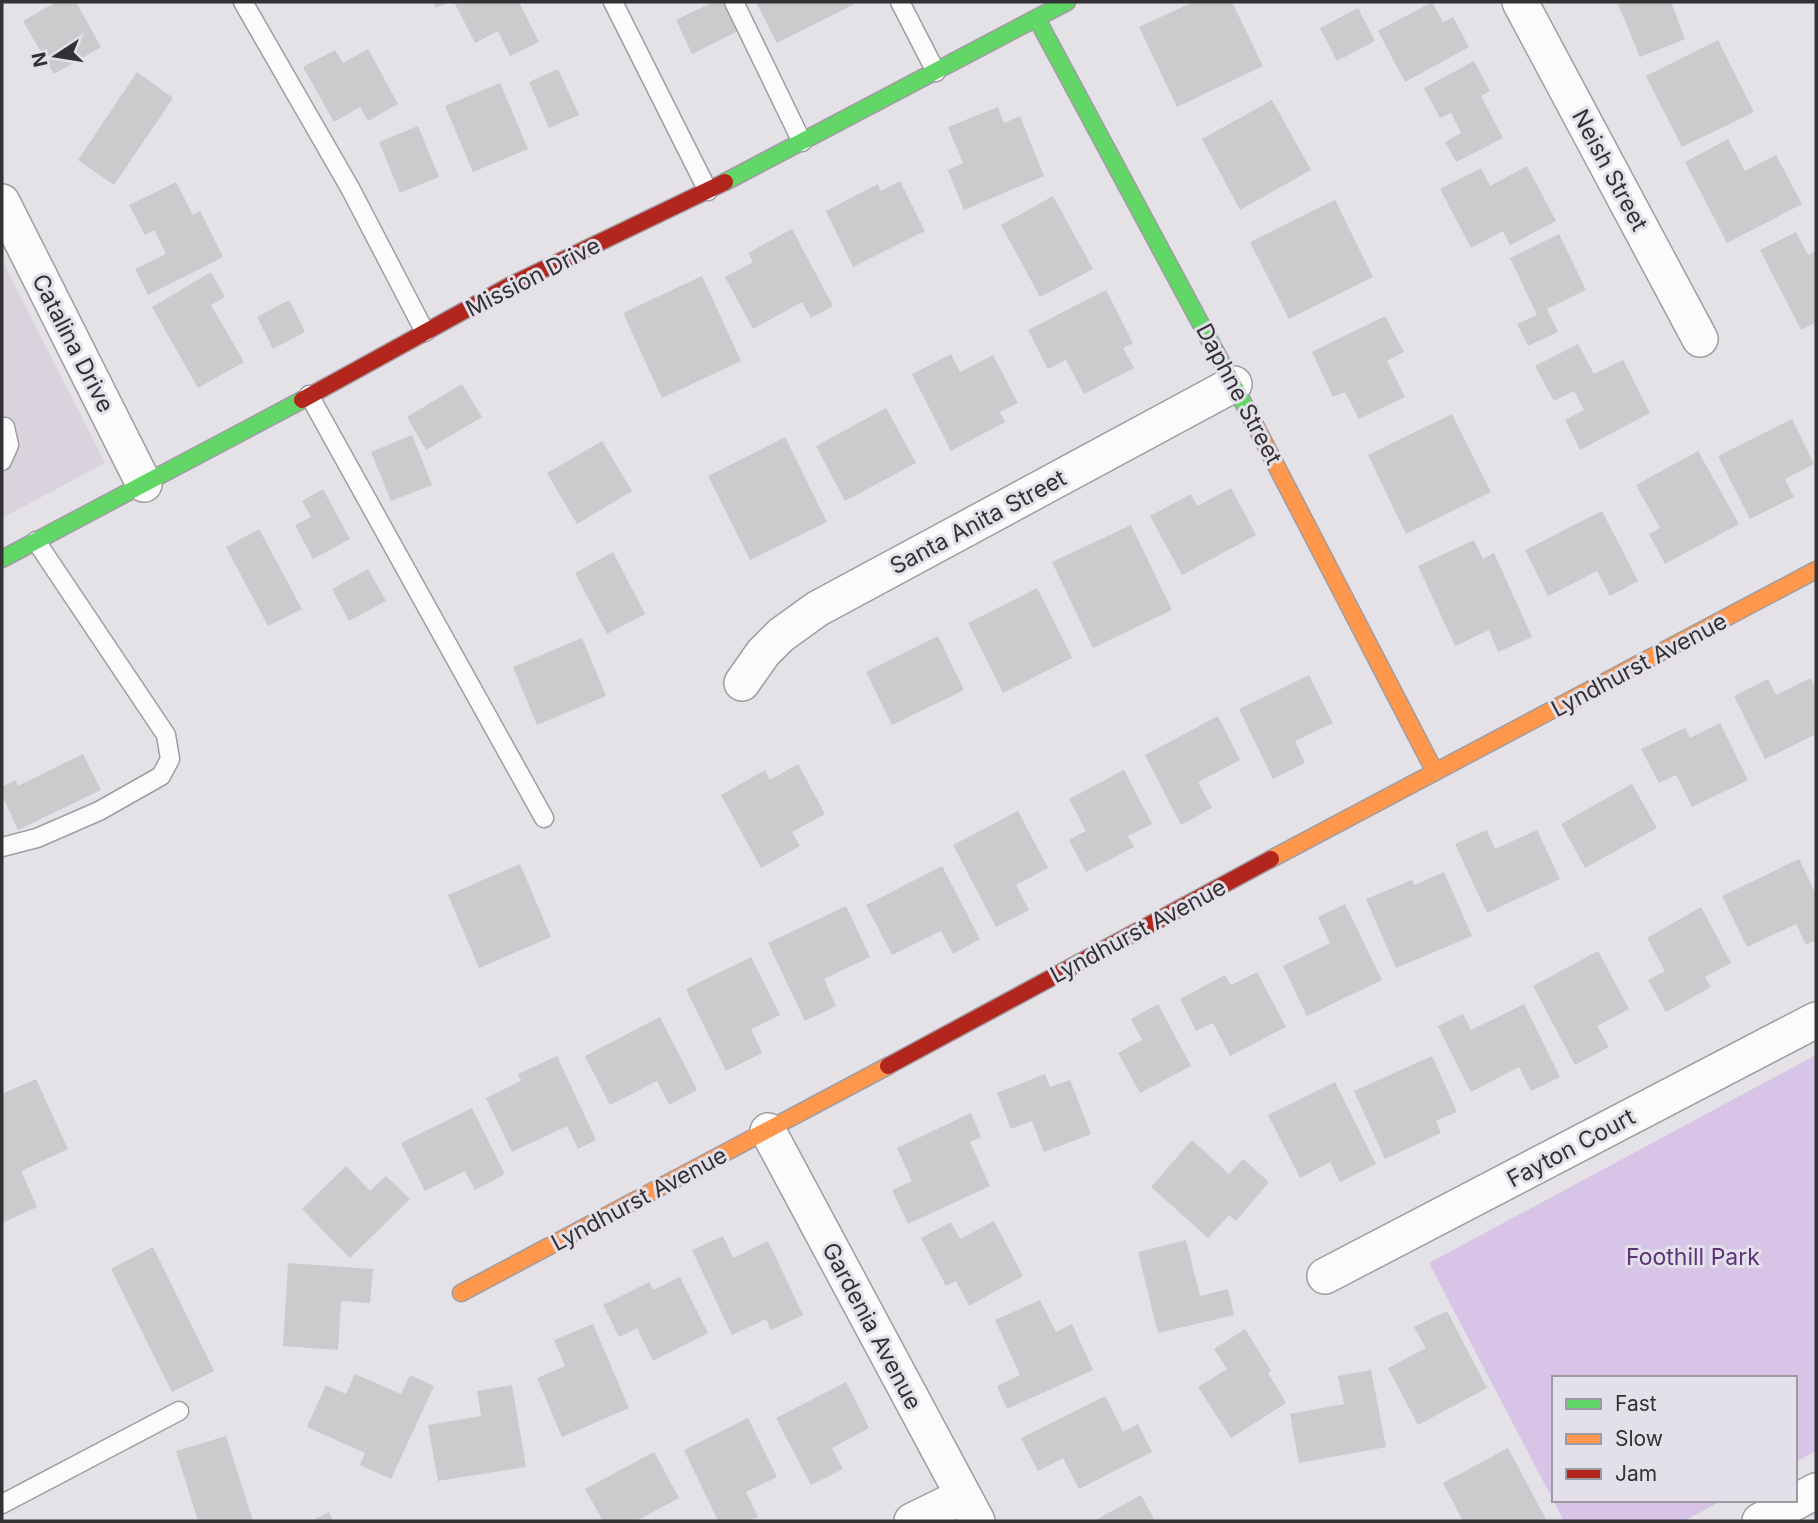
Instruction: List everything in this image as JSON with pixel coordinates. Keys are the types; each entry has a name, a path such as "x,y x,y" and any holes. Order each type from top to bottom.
{"street":[{"name":"Mission Drive","path":"2,559 509,286 708,191 1067,2"},
{"name":"Neish Street","path":"1520,2 1700,339"},
{"name":"Daphne Street","path":"1037,19 1234,383 1435,772"},
{"name":"Catalina Drive","path":"2,202 144,484"},
{"name":"Santa Anita Street","path":"742,683 763,653 781,635 817,609 1234,383"},
{"name":"Lyndhurst Avenue","path":"461,1293 1816,570"},
{"name":"Fayton Court","path":"1325,1276 1816,1020"},
{"name":"Gardenia Avenue","path":"768,1131 970,1508"},
{"path":"1797,1501 1816,1491"},
{"path":"1759,1521 1795,1502"},
{"path":"912,1521 970,1508"}],"lane":[{"path":"243,2 350,188 425,332"},
{"path":"613,2 708,191"},
{"path":"734,2 802,142"},
{"path":"900,2 936,72"},
{"path":"309,396 544,818"},
{"path":"2,461 9,445 5,427"},
{"path":"2,847 37,838 99,811 161,776 170,758 166,735 36,541"},
{"path":"2,1504 179,1410"}],"shaded area":[{"path":"2,260 105,463 2,518"}],"green space":[{"name":"Foothill Park","path":"1816,1055 1816,1451 1797,1461 1797,1376 1552,1376 1552,1498 1429,1263"},
{"name":"Foothill Park","path":"1554,1502 1719,1502 1684,1521 1564,1521"}],"building":[{"path":"56,2 76,2 101,47 54,74 23,21"},
{"path":"433,2 449,2 436,8"},
{"path":"454,2 519,2 539,42 510,56 498,31 475,43"},
{"path":"713,2 726,2 740,30 692,54 676,20"},
{"path":"756,2 859,2 777,43"},
{"path":"1193,2 1232,2 1263,66 1177,107 1139,27"},
{"path":"1432,2 1443,22 1453,17 1469,47 1405,82 1378,31"},
{"path":"1671,2 1685,39 1640,57 1618,4"},
{"path":"1358,8 1375,41 1337,61 1320,28"},
{"path":"1718,40 1754,112 1682,147 1646,76"},
{"path":"368,49 398,104 368,121 360,107 334,122 303,67 335,50 343,63"},
{"path":"1474,61 1490,91 1481,96 1503,138 1456,162 1445,142 1461,133 1451,113 1440,118 1424,88"},
{"path":"558,69 579,115 549,128 529,82"},
{"path":"137,72 173,98 114,185 78,160"},
{"path":"500,83 528,149 473,172 445,106"},
{"path":"1272,100 1311,170 1240,210 1202,139"},
{"path":"998,107 1004,123 1020,116 1044,176 964,210 948,170 963,163 948,127"},
{"path":"418,126 439,177 400,193 379,142"},
{"path":"1728,139 1745,171 1776,155 1802,204 1727,243 1685,162"},
{"path":"1527,166 1556,221 1510,245 1503,231 1471,248 1440,189 1481,168 1490,186"},
{"path":"900,181 925,231 853,267 826,211 878,184 881,191"},
{"path":"176,182 193,215 200,211 223,257 148,295 135,269 166,254 154,230 145,235 129,205"},
{"path":"1053,196 1093,269 1040,297 1001,225"},
{"path":"1335,200 1373,277 1289,319 1250,242"},
{"path":"792,229 833,306 811,318 802,302 753,329 725,277 753,262 748,253"},
{"path":"1796,232 1808,255 1816,251 1816,322 1801,330 1760,250"},
{"path":"1559,234 1586,290 1547,309 1558,332 1528,346 1517,324 1537,315 1510,258"},
{"path":"211,272 225,297 211,305 244,362 198,388 152,307"},
{"path":"702,276 741,361 662,398 623,313"},
{"path":"1106,290 1133,343 1123,348 1134,368 1084,394 1066,360 1048,369 1028,330"},
{"path":"289,300 305,332 273,349 257,317"},
{"path":"1385,316 1404,352 1387,361 1405,397 1359,419 1345,392 1333,397 1312,352"},
{"path":"1578,344 1594,374 1623,360 1650,413 1580,450 1565,420 1584,410 1574,391 1554,401 1535,366"},
{"path":"951,354 960,372 993,355 1018,403 1000,412 1005,422 951,451 912,374"},
{"path":"462,384 482,417 426,450 407,417"},
{"path":"886,408 916,463 845,501 816,446"},
{"path":"1452,414 1491,492 1406,534 1368,455"},
{"path":"1792,419 1814,464 1785,479 1794,497 1750,519 1718,456"},
{"path":"412,435 432,485 391,501 371,452"},
{"path":"785,437 827,522 750,560 708,476"},
{"path":"602,441 632,491 577,524 547,473"},
{"path":"1698,451 1739,524 1665,564 1649,534 1660,528 1636,485"},
{"path":"1231,488 1256,535 1182,575 1150,516 1191,494 1197,506"},
{"path":"323,489 350,539 313,559 295,525 311,517 302,501"},
{"path":"1602,511 1638,581 1610,596 1597,571 1548,596 1525,550"},
{"path":"1131,525 1172,610 1093,648 1052,562"},
{"path":"259,529 302,609 268,626 226,547"},
{"path":"1474,540 1483,559 1494,553 1532,637 1498,652 1489,630 1455,646 1418,566"},
{"path":"613,552 645,614 607,634 575,573"},
{"path":"368,569 386,601 349,621 332,589"},
{"path":"1037,588 1072,658 1003,693 968,623"},
{"path":"938,636 964,690 892,725 866,672"},
{"path":"582,638 606,696 537,725 513,667"},
{"path":"1309,675 1333,723 1295,741 1305,763 1273,779 1239,709"},
{"path":"1811,678 1816,690 1816,734 1765,759 1734,696 1768,679 1776,695"},
{"path":"1218,716 1240,760 1198,782 1212,808 1181,825 1145,755"},
{"path":"1720,723 1748,780 1692,807 1676,775 1659,783 1641,749 1685,728 1690,738"},
{"path":"83,754 101,790 18,830 2,795 2,787 15,780 18,786"},
{"path":"798,764 825,814 792,832 800,846 761,868 721,795 765,770 770,780"},
{"path":"1124,770 1152,824 1128,836 1134,847 1086,872 1069,840 1086,831 1069,799"},
{"path":"1632,784 1657,828 1585,868 1561,824"},
{"path":"1018,811 1048,868 1016,885 1029,910 996,927 953,845"},
{"path":"1487,830 1495,849 1537,830 1560,879 1487,913 1455,844"},
{"path":"1799,859 1816,894 1816,940 1806,945 1796,924 1747,947 1722,896"},
{"path":"520,864 551,937 479,968 448,895"},
{"path":"942,866 980,939 953,954 941,931 892,955 866,905"},
{"path":"1444,872 1472,936 1396,968 1366,899 1412,880 1414,885"},
{"path":"1345,904 1382,980 1307,1016 1283,966 1330,943 1318,917"},
{"path":"846,906 870,957 824,979 836,1006 805,1021 768,943"},
{"path":"1701,907 1731,963 1705,977 1711,987 1666,1012 1648,980 1665,971 1647,938"},
{"path":"1598,951 1629,1009 1597,1026 1609,1047 1575,1065 1533,986"},
{"path":"751,957 780,1015 751,1029 762,1053 726,1071 686,989"},
{"path":"1257,972 1286,1027 1230,1056 1213,1023 1196,1031 1180,999 1225,975 1231,985"},
{"path":"1158,1004 1191,1066 1140,1093 1118,1053 1142,1040 1131,1019"},
{"path":"1524,1004 1560,1077 1531,1091 1519,1067 1471,1092 1438,1026 1463,1014 1471,1030"},
{"path":"660,1017 697,1090 669,1105 657,1081 610,1105 585,1056"},
{"path":"557,1056 596,1140 578,1149 567,1126 512,1152 486,1098 521,1081 518,1074"},
{"path":"1432,1056 1457,1112 1436,1121 1441,1133 1385,1159 1354,1091"},
{"path":"1045,1074 1050,1087 1070,1080 1091,1134 1044,1152 1032,1121 1011,1129 997,1093"},
{"path":"36,1079 68,1149 21,1171 37,1207 2,1223 2,1094"},
{"path":"1335,1082 1376,1164 1340,1182 1330,1162 1300,1178 1268,1115"},
{"path":"472,1108 505,1174 475,1190 465,1171 425,1191 401,1143"},
{"path":"971,1113 981,1137 970,1142 990,1186 908,1224 892,1190 912,1181 897,1148"},
{"path":"1192,1140 1229,1174 1243,1159 1269,1182 1236,1221 1229,1215 1208,1238 1151,1187"},
{"path":"346,1166 370,1191 386,1176 410,1199 350,1258 302,1209"},
{"path":"994,1221 1023,1276 969,1306 956,1281 946,1286 921,1238 951,1222 960,1239"},
{"path":"723,1236 733,1258 768,1241 803,1315 771,1330 766,1319 732,1335 692,1250"},
{"path":"1186,1240 1200,1296 1228,1289 1234,1315 1158,1333 1138,1252"},
{"path":"153,1247 214,1371 172,1392 111,1269"},
{"path":"288,1263 373,1269 370,1303 341,1301 338,1350 283,1346"},
{"path":"680,1277 708,1333 653,1361 637,1328 619,1337 603,1305 649,1282 653,1290"},
{"path":"1040,1300 1056,1332 1072,1324 1093,1370 1007,1409 997,1386 1020,1375 995,1320"},
{"path":"1447,1311 1487,1388 1418,1425 1388,1368 1426,1348 1414,1327"},
{"path":"593,1324 629,1408 562,1437 537,1378 565,1366 554,1340"},
{"path":"1245,1329 1271,1371 1268,1373 1286,1403 1231,1438 1198,1387 1227,1369 1214,1349"},
{"path":"1371,1370 1386,1447 1299,1463 1290,1414 1344,1404 1338,1376"},
{"path":"355,1374 401,1394 410,1375 434,1386 391,1479 360,1465 365,1453 307,1427 326,1385 346,1394"},
{"path":"846,1382 869,1428 832,1448 843,1469 811,1485 776,1418"},
{"path":"512,1385 526,1467 438,1481 428,1425 481,1416 477,1391"},
{"path":"1105,1396 1123,1432 1138,1424 1152,1452 1079,1489 1063,1458 1038,1471 1021,1438"},
{"path":"748,1418 777,1477 746,1492 758,1517 749,1521 718,1521 684,1450"},
{"path":"226,1436 253,1521 198,1521 176,1451"},
{"path":"1508,1448 1547,1521 1463,1521 1443,1483"},
{"path":"654,1452 679,1498 636,1521 603,1521 585,1489"},
{"path":"1141,1495 1155,1521 1094,1521"},
{"path":"329,1512 333,1521 311,1521"}],"traffic: fast":[{"path":"725,182 1067,2"},
{"path":"1037,19 1254,423"},
{"path":"2,559 302,400"}],"traffic: slow":[{"path":"1254,423 1435,772"},
{"path":"1271,859 1816,570"},
{"path":"461,1293 888,1066"}],"traffic: jam":[{"path":"302,400 509,286 725,182"},
{"path":"888,1066 1271,859"}]}
